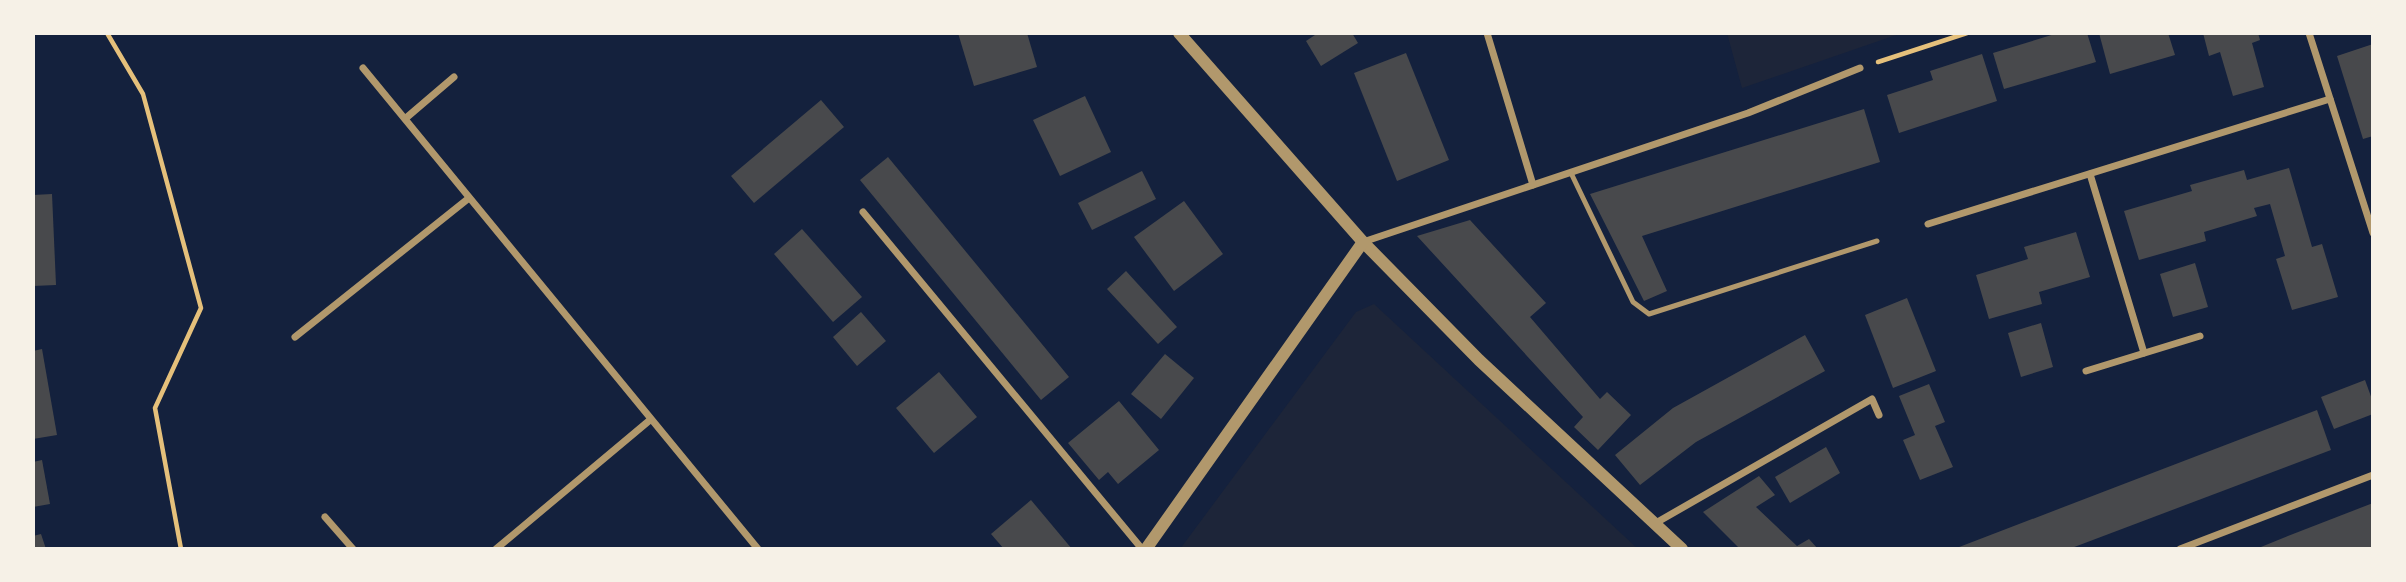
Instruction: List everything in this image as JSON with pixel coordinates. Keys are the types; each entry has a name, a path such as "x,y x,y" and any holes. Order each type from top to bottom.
{"street":[{"path":"1179,33 1363,242 1479,360 1682,549"},
{"path":"1487,33 1533,186"},
{"path":"2309,33 2373,233"},
{"path":"363,68 650,421 758,549"},
{"path":"863,212 1144,549 1363,242 1748,113 1860,68"},
{"path":"405,118 454,77"},
{"path":"1928,224 2330,99"},
{"path":"2090,174 2144,353"},
{"path":"295,337 469,198"},
{"path":"2087,371 2200,336"},
{"path":"1654,524 1872,399 1879,415"},
{"path":"496,549 650,421"},
{"path":"2180,549 2373,475"},
{"path":"325,517 353,549"}],"lane":[{"path":"1571,173 1633,302 1649,314 1877,241"}],"path":[{"path":"107,33 143,94 201,308 155,408 181,549"},
{"path":"1860,68 1967,33"}],"shaded area":[{"path":"1727,33 1902,33 1742,88"},
{"path":"1374,304 1638,549 1180,549 1356,312"}],"building":[{"path":"958,33 1027,33 1037,67 974,86"},
{"path":"1318,33 1352,33 1358,43 1321,66 1306,41"},
{"path":"2058,33 2087,33 2096,62 2004,89 1993,53"},
{"path":"2099,33 2168,33 2175,55 2110,74"},
{"path":"2203,33 2258,33 2260,40 2252,43 2264,87 2233,96 2220,52 2209,56"},
{"path":"2373,44 2373,136 2363,139 2337,56"},
{"path":"1406,53 1449,160 1397,181 1354,73"},
{"path":"1982,54 1997,101 1899,133 1887,95 1933,80 1930,71"},
{"path":"1085,96 1111,152 1060,176 1033,120"},
{"path":"821,100 844,127 754,203 731,176"},
{"path":"1864,109 1880,162 1642,236 1667,291 1644,301 1590,194"},
{"path":"888,157 1069,377 1041,400 860,180"},
{"path":"2289,168 2312,247 2322,244 2338,297 2292,310 2276,259 2285,256 2270,204 2254,208 2257,216 2204,232 2206,241 2139,260 2124,211 2192,191 2190,185 2244,170 2247,180"},
{"path":"1142,171 1156,199 1092,230 1078,203"},
{"path":"52,194 56,285 33,286 33,195"},
{"path":"1184,201 1223,254 1174,291 1134,237"},
{"path":"1470,220 1546,303 1530,317 1600,399 1607,392 1631,415 1598,450 1574,427 1583,417 1417,236"},
{"path":"802,229 862,297 833,322 774,254"},
{"path":"2076,232 2090,277 2039,292 2042,304 1989,319 1976,275 2028,259 2024,247"},
{"path":"2195,263 2208,307 2173,317 2160,274"},
{"path":"1126,271 1177,327 1158,344 1107,289"},
{"path":"1907,298 1936,371 1893,388 1865,315"},
{"path":"861,312 886,341 857,366 833,337"},
{"path":"2041,323 2053,367 2021,377 2008,333"},
{"path":"1805,335 1825,371 1696,442 1640,485 1615,455 1673,408"},
{"path":"42,349 57,435 33,439 33,351"},
{"path":"1165,354 1194,378 1161,419 1131,394"},
{"path":"939,372 977,417 934,453 896,408"},
{"path":"2365,380 2373,402 2373,414 2334,429 2321,397"},
{"path":"1929,384 1945,422 1935,426 1953,467 1920,480 1903,440 1915,435 1899,396"},
{"path":"1119,401 1159,450 1118,484 1108,472 1099,480 1068,443"},
{"path":"2317,410 2331,450 2069,549 1954,549"},
{"path":"1826,447 1840,473 1790,503 1775,477"},
{"path":"42,460 50,504 33,507 33,462"},
{"path":"1759,476 1775,495 1756,507 1797,546 1809,539 1818,549 1740,549 1703,512"},
{"path":"1031,500 1072,549 1004,549 991,534"},
{"path":"2373,503 2373,547 2256,549 2293,534"},
{"path":"41,534 46,549 33,549 33,536"}]}
